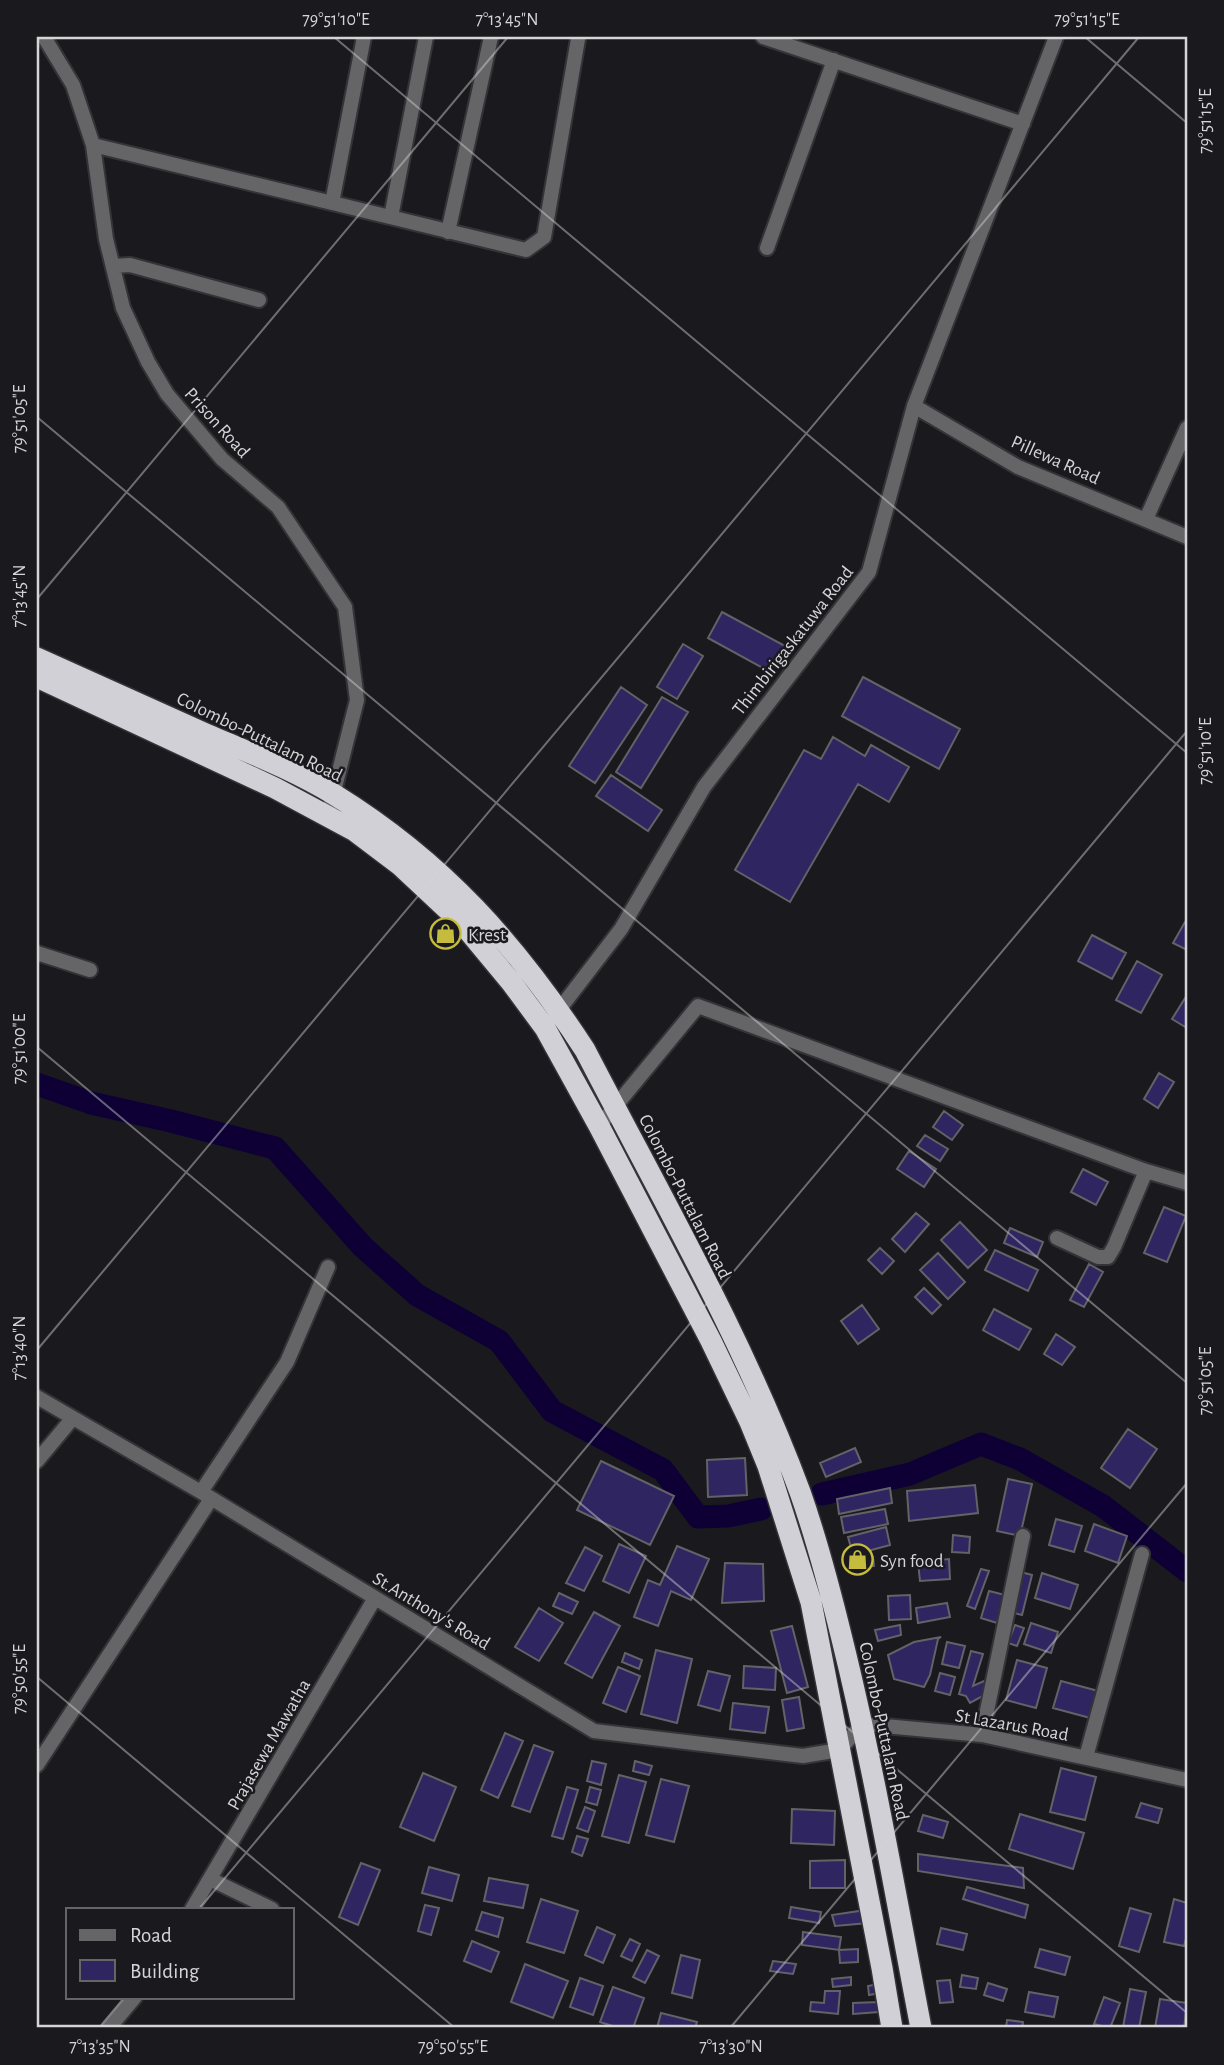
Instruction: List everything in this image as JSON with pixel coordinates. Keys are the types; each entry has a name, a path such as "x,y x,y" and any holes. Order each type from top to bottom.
{"highway":[{"name":"Colombo-Puttalam Road","path":"37,658 281,766 332,805 355,831 400,865 453,915 497,965 545,1028 711,1341 768,1466 811,1602 892,2028"},
{"name":"Colombo-Puttalam Road","path":"37,677 184,744 332,805 396,838 442,874 498,932 559,1009 584,1050 718,1307 769,1413 800,1493 832,1598 863,1724 921,2028"}],"street":[{"name":"Prison Road","path":"44,37 73,85 93,145 106,239 113,267 124,308 148,362 167,394 222,459 278,507 345,607 357,700 332,805"},
{"path":"332,203 365,37"},
{"path":"391,217 426,37"},
{"path":"449,232 492,37"},
{"path":"763,37 1023,124"},
{"name":"Thimbirigaskatuwa Road","path":"545,1028 621,929 704,786 869,572 914,406 1056,37"},
{"path":"93,145 526,250 544,237 578,40"},
{"path":"767,248 834,60"},
{"path":"113,267 130,265 259,300"},
{"name":"Pillewa Road","path":"914,406 1018,467 1187,537"},
{"path":"1146,519 1187,428"},
{"path":"37,953 90,970"},
{"path":"599,1126 698,1006 1146,1171 1187,1183"},
{"path":"1057,1238 1098,1257 1108,1257 1146,1171"},
{"path":"37,1765 287,1362 328,1267"},
{"name":"St.Anthony's Road","path":"37,1398 206,1496 594,1731 803,1756 839,1750"},
{"path":"37,1461 72,1419"},
{"path":"982,1735 1023,1536"},
{"path":"1087,1757 1142,1554"},
{"name":"Prajasewa Mawatha","path":"193,1908 212,1880 375,1598"},
{"path":"839,1750 863,1724"},
{"name":"St Lazarus Road","path":"863,1724 982,1735 1187,1780"},
{"path":"212,1880 270,1908"},
{"path":"109,2028 134,1998"}],"building":[{"path":"722,612 785,646 770,672 708,638"},
{"path":"683,644 703,656 677,699 657,687"},
{"path":"863,677 960,729 939,769 842,716"},
{"path":"621,687 647,705 595,783 569,766"},
{"path":"662,697 688,712 641,788 616,772"},
{"path":"833,737 865,756 871,745 909,767 889,802 858,784 790,902 735,870 804,750 821,759"},
{"path":"611,775 662,810 648,831 596,796"},
{"path":"1185,922 1187,923 1187,950 1173,943"},
{"path":"1092,935 1126,953 1112,979 1078,961"},
{"path":"1137,961 1162,975 1141,1013 1116,1000"},
{"path":"1187,995 1187,1028 1172,1019"},
{"path":"1159,1073 1174,1082 1158,1108 1144,1099"},
{"path":"944,1111 963,1125 952,1140 933,1127"},
{"path":"925,1135 948,1149 940,1161 917,1146"},
{"path":"909,1151 936,1169 924,1187 897,1169"},
{"path":"1083,1169 1108,1182 1096,1205 1071,1192"},
{"path":"1164,1207 1186,1216 1167,1262 1144,1253"},
{"path":"916,1213 929,1224 905,1252 892,1239"},
{"path":"960,1222 987,1250 968,1268 941,1240"},
{"path":"1010,1228 1043,1242 1037,1257 1004,1243"},
{"path":"880,1248 894,1261 882,1274 868,1260"},
{"path":"995,1250 1038,1270 1028,1291 985,1270"},
{"path":"938,1253 965,1282 948,1299 920,1270"},
{"path":"1089,1264 1103,1272 1084,1307 1070,1300"},
{"path":"924,1288 941,1305 932,1314 915,1297"},
{"path":"862,1305 879,1329 858,1344 841,1321"},
{"path":"994,1309 1031,1329 1019,1350 983,1330"},
{"path":"1056,1334 1075,1347 1062,1365 1044,1354"},
{"path":"1128,1429 1157,1449 1130,1488 1101,1468"},
{"path":"855,1448 861,1462 826,1477 820,1463"},
{"path":"745,1458 747,1495 708,1497 707,1460"},
{"path":"601,1461 674,1496 650,1545 577,1510"},
{"path":"1008,1479 1032,1484 1020,1536 997,1531"},
{"path":"975,1485 978,1513 909,1521 907,1491"},
{"path":"890,1488 892,1503 839,1514 837,1499"},
{"path":"885,1509 888,1524 844,1533 841,1517"},
{"path":"1056,1519 1082,1526 1074,1552 1049,1545"},
{"path":"1094,1524 1127,1536 1118,1563 1085,1551"},
{"path":"886,1527 890,1545 853,1555 848,1537"},
{"path":"953,1535 970,1537 969,1553 952,1552"},
{"path":"619,1544 646,1556 629,1593 603,1581"},
{"path":"677,1546 709,1559 691,1600 671,1591 658,1626 634,1617 648,1580 660,1585"},
{"path":"585,1547 602,1556 584,1591 566,1583"},
{"path":"873,1557 874,1566 857,1569 855,1560"},
{"path":"949,1559 950,1579 920,1581 918,1562"},
{"path":"725,1563 763,1564 764,1601 722,1603"},
{"path":"981,1569 989,1571 975,1609 967,1606"},
{"path":"1021,1572 1032,1575 1022,1615 1010,1612"},
{"path":"1042,1573 1078,1585 1070,1609 1035,1598"},
{"path":"989,1591 1005,1595 997,1623 981,1618"},
{"path":"559,1593 578,1602 572,1614 553,1606"},
{"path":"910,1595 911,1619 889,1620 888,1596"},
{"path":"947,1603 950,1617 918,1623 916,1608"},
{"path":"539,1608 563,1623 539,1661 515,1647"},
{"path":"594,1612 620,1626 592,1678 565,1663"},
{"path":"1031,1623 1058,1632 1051,1653 1024,1644"},
{"path":"900,1625 901,1635 878,1641 875,1630"},
{"path":"1015,1625 1024,1628 1017,1646 1008,1643"},
{"path":"792,1626 808,1687 787,1693 771,1631"},
{"path":"941,1637 938,1639 930,1675 924,1687 894,1679 888,1655 914,1642"},
{"path":"947,1642 965,1646 959,1668 942,1664"},
{"path":"656,1650 692,1659 677,1723 641,1714"},
{"path":"971,1651 983,1654 973,1686 984,1681 990,1692 970,1703 966,1696 959,1694"},
{"path":"625,1653 642,1660 639,1669 622,1662"},
{"path":"1017,1660 1047,1668 1036,1708 1006,1700"},
{"path":"744,1666 776,1668 775,1690 743,1688"},
{"path":"618,1667 640,1676 626,1712 603,1703"},
{"path":"708,1671 730,1676 720,1711 698,1705"},
{"path":"940,1673 955,1677 950,1695 935,1691"},
{"path":"1061,1681 1102,1692 1094,1719 1053,1708"},
{"path":"799,1697 804,1728 787,1731 782,1700"},
{"path":"733,1703 769,1707 765,1733 730,1729"},
{"path":"505,1733 523,1741 498,1798 481,1790"},
{"path":"534,1745 553,1752 530,1812 512,1806"},
{"path":"592,1761 606,1764 601,1785 587,1781"},
{"path":"635,1761 652,1766 649,1775 633,1771"},
{"path":"1061,1768 1096,1777 1085,1820 1050,1812"},
{"path":"423,1773 456,1787 434,1841 400,1827"},
{"path":"619,1775 646,1782 629,1843 602,1836"},
{"path":"661,1779 689,1786 674,1842 646,1835"},
{"path":"567,1787 578,1790 563,1839 552,1836"},
{"path":"590,1787 601,1790 597,1805 586,1802"},
{"path":"1141,1803 1162,1809 1158,1823 1136,1817"},
{"path":"585,1807 595,1811 588,1832 577,1828"},
{"path":"792,1809 835,1811 834,1845 791,1843"},
{"path":"1020,1814 1084,1833 1073,1869 1009,1849"},
{"path":"923,1815 948,1822 943,1838 918,1831"},
{"path":"577,1836 588,1839 582,1856 572,1852"},
{"path":"918,1854 1023,1868 1024,1888 918,1871"},
{"path":"845,1860 845,1888 810,1888 810,1861"},
{"path":"361,1863 380,1870 358,1925 339,1917"},
{"path":"429,1867 459,1875 452,1901 422,1893"},
{"path":"489,1878 528,1885 523,1908 484,1901"},
{"path":"967,1887 1028,1905 1025,1918 963,1899"},
{"path":"541,1899 578,1911 564,1953 527,1942"},
{"path":"1174,1899 1187,1903 1187,1935 1184,1946 1164,1942"},
{"path":"425,1905 439,1908 431,1935 418,1931"},
{"path":"791,1907 821,1912 819,1923 789,1918"},
{"path":"1130,1908 1151,1914 1139,1952 1119,1946"},
{"path":"866,1910 868,1923 835,1926 832,1915"},
{"path":"482,1912 503,1918 498,1937 476,1930"},
{"path":"597,1927 615,1935 603,1963 585,1955"},
{"path":"941,1928 967,1934 963,1950 937,1944"},
{"path":"803,1932 841,1937 839,1950 802,1945"},
{"path":"630,1939 640,1944 632,1961 621,1956"},
{"path":"472,1941 499,1952 491,1972 464,1961"},
{"path":"858,1949 858,1962 840,1963 839,1950"},
{"path":"1040,1949 1070,1957 1065,1975 1035,1967"},
{"path":"647,1950 659,1956 645,1983 633,1977"},
{"path":"681,1955 700,1960 692,1998 672,1993"},
{"path":"773,1961 796,1964 793,1974 770,1971"},
{"path":"525,1964 568,1981 553,2018 511,2002"},
{"path":"962,1975 978,1978 976,1989 960,1987"},
{"path":"851,1977 851,1985 833,1987 832,1979"},
{"path":"580,1978 603,1986 593,2015 570,2007"},
{"path":"950,1980 953,2002 940,2003 937,1981"},
{"path":"988,1983 1007,1989 1003,2001 984,1995"},
{"path":"879,1984 880,1993 869,1995 868,1986"},
{"path":"613,1987 644,1998 633,2028 619,2028 600,2022"},
{"path":"1130,1989 1146,1992 1139,2028 1123,2027"},
{"path":"825,1991 840,1991 838,2014 810,2011 811,2002 824,2003"},
{"path":"1029,1992 1058,1997 1054,2017 1025,2012"},
{"path":"1104,1997 1120,2003 1110,2028 1094,2024"},
{"path":"1160,1999 1187,2003 1184,2028 1155,2028"},
{"path":"879,2002 879,2012 853,2014 853,2003"},
{"path":"661,2013 697,2022 695,2028 657,2028"},
{"path":"1007,2020 1023,2022 1022,2028 1006,2028"}],"waterway":[{"path":"37,1084 91,1103 275,1148 363,1247 417,1295 499,1341 552,1411 663,1470 698,1517 728,1516 761,1509"},
{"path":"822,1494 910,1474 981,1444 1020,1459 1103,1506 1187,1571"}],"place":[{"name":"Krest","path":"445,934"},
{"name":"Syn food","path":"857,1560"}]}
